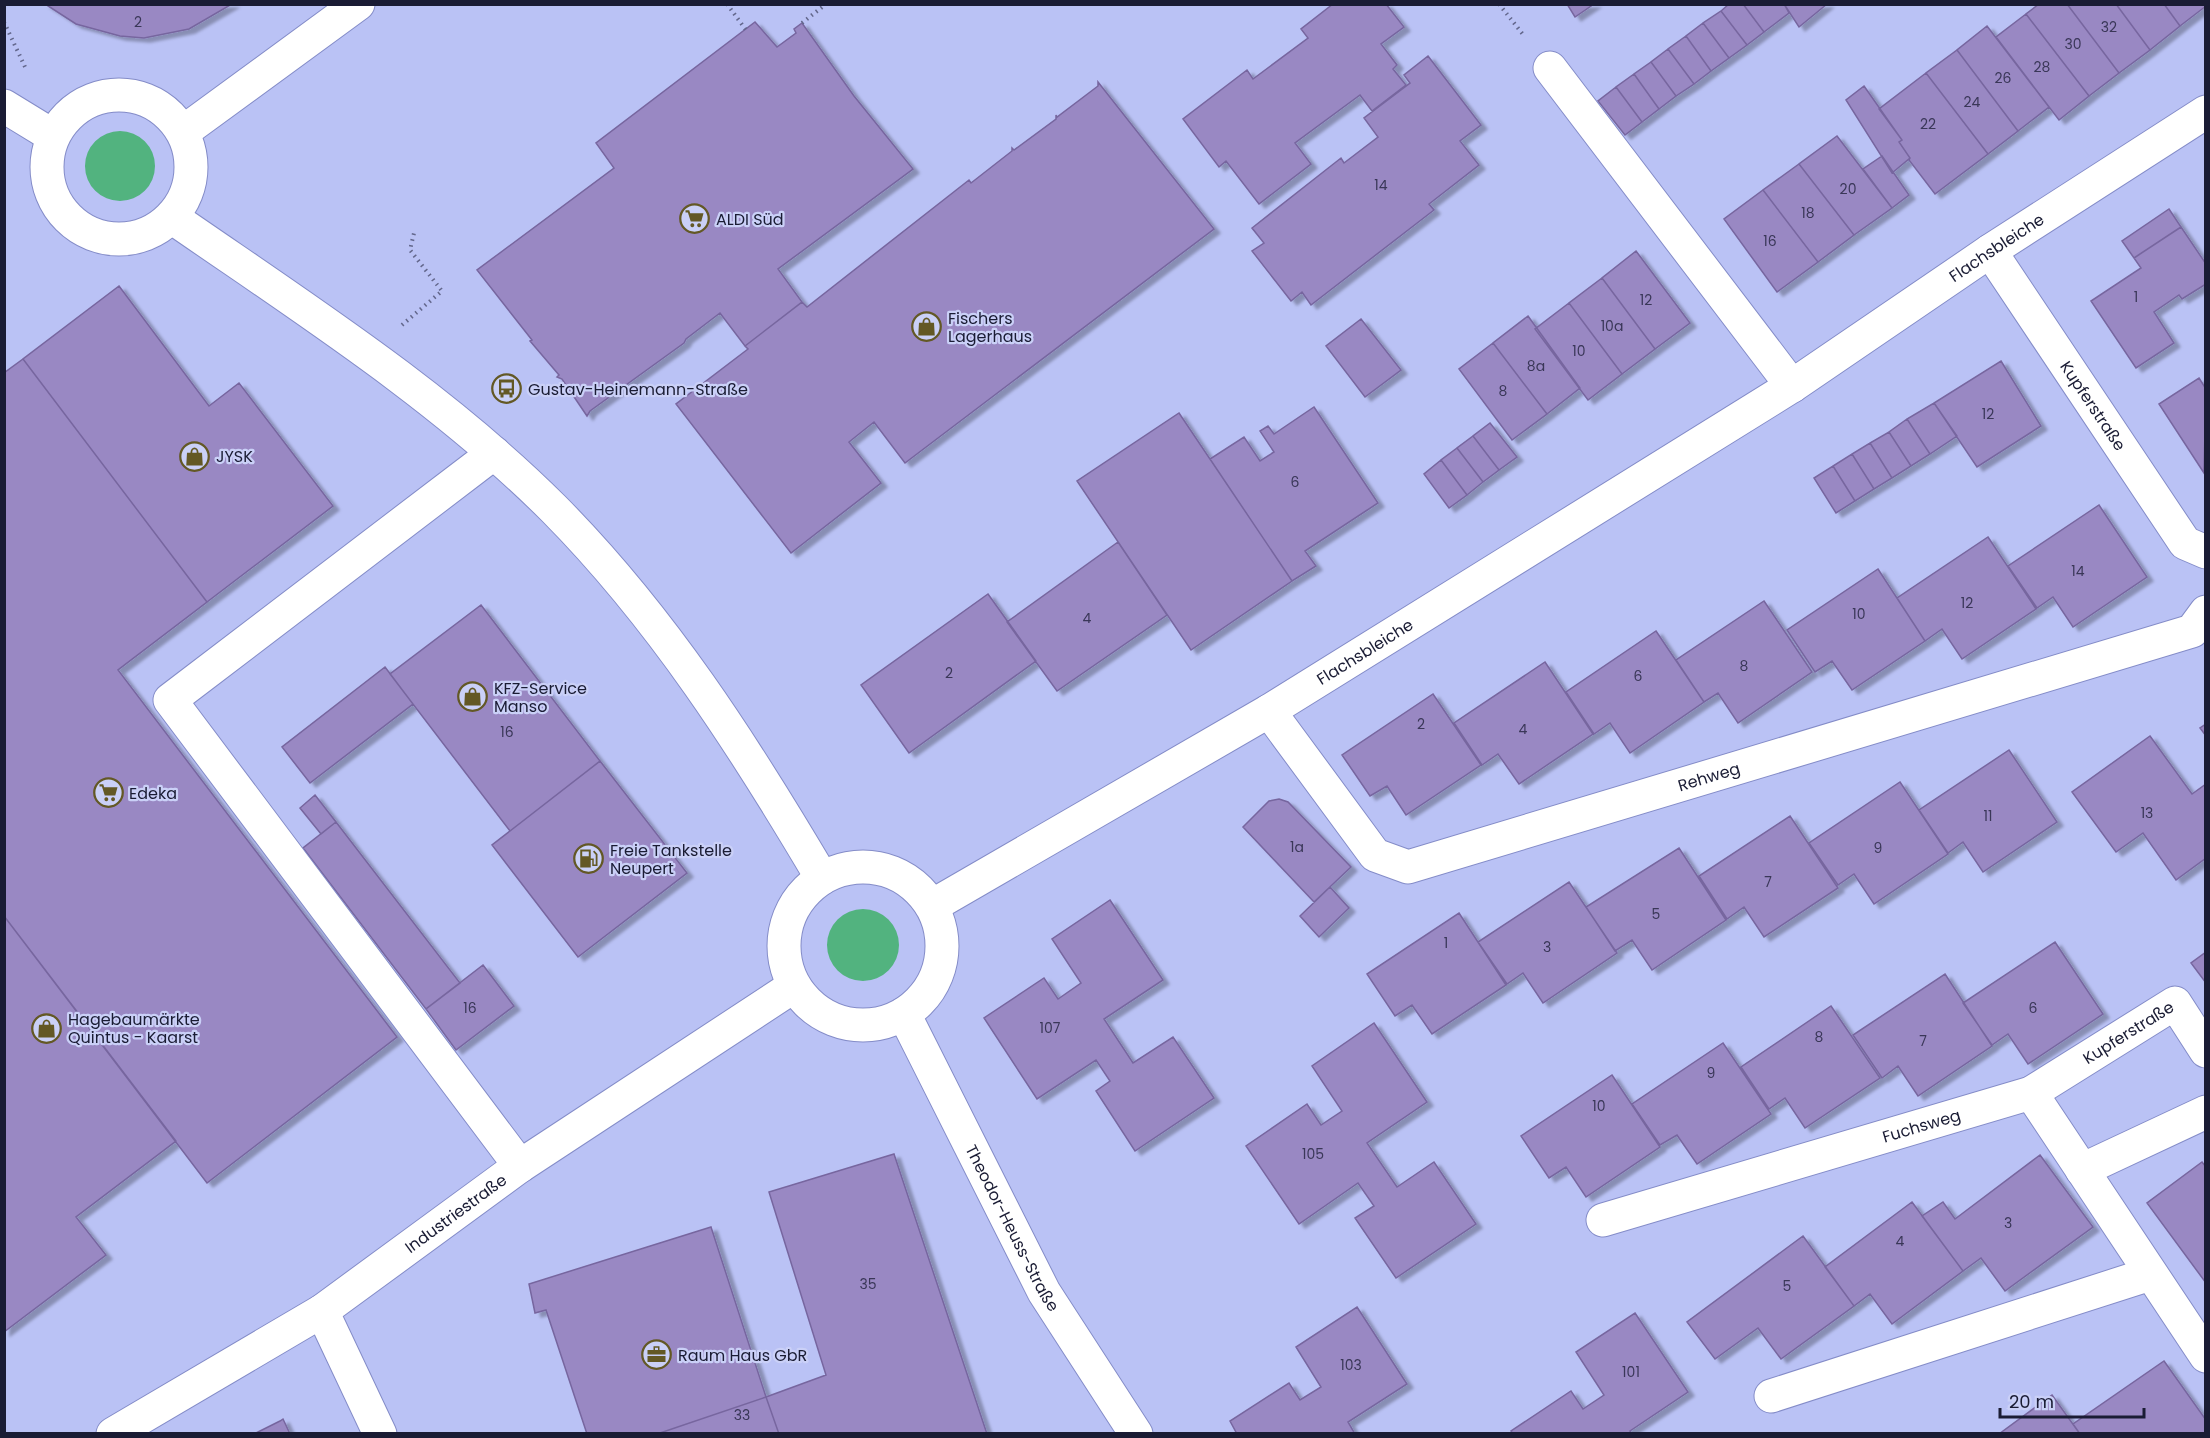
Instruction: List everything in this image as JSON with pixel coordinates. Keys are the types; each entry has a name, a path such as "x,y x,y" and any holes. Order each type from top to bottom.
{"street":[{"path":"183,132 348,8"},
{"path":"1550,68 1792,386"},
{"path":"133,95 163,108 183,132 192,162 189,192 172,218 143,237 108,240 76,227 54,202 45,169 53,136 72,110 101,96 133,95"},
{"path":"4,106 53,136"},
{"name":"Flachsbleiche","path":"932,906 1269,711 1792,386 1990,251 2205,112"},
{"path":"172,218 366,354 494,453 598,555 664,636 712,700 822,878"},
{"name":"Kupferstraße","path":"1990,251 2185,543 2205,552"},
{"path":"494,453 170,700 520,1166"},
{"name":"Rehweg","path":"1269,711 1375,855 1408,867 2192,631 2205,612"},
{"path":"851,867 883,869 911,882 932,906 942,935 941,966 928,994 904,1014 875,1025 843,1023 815,1010 794,986 785,963 784,938 790,914 804,894 822,878 851,867"},
{"name":"Industriestraße","path":"125,1431 322,1311 520,1166 794,986"},
{"name":"Kupferstraße","path":"2031,1093 2175,1003 2205,1051"},
{"name":"Theodor-Heuss-Straße","path":"904,1014 1044,1292 1136,1434"},
{"path":"2031,1093 2205,1356"},
{"name":"Fuchsweg","path":"1603,1220 2031,1093"},
{"path":"2082,1170 2205,1113"},
{"path":"1771,1396 2150,1274"},
{"path":"322,1311 380,1434"}],"path":[{"path":"727,4 746,30"},
{"path":"802,22 826,4"},
{"path":"366,354 442,291 410,250 414,233"}],"green space":[{"path":"127,131 140,137 149,146 153,152 155,166 153,180 145,191 134,199 113,201 95,191 87,180 85,159 95,141 106,133"},
{"path":"870,909 889,919 897,931 899,945 897,959 889,971 877,979 856,981 837,971 829,959 827,938 837,919 849,911"}],"building":[{"path":"45,4 232,4 189,29 144,38 120,36 76,24"},
{"path":"1333,4 1386,4 1404,27 1381,44 1397,65 1393,69 1406,85 1372,111 1360,95 1295,143 1311,164 1259,204 1226,161 1219,167 1183,119 1247,70 1253,79 1308,38 1301,29"},
{"path":"1567,4 1594,4 1575,17"},
{"path":"1729,4 1743,4 1764,32 1747,45 1721,11"},
{"path":"1743,4 1784,4 1789,13 1764,32"},
{"path":"1784,4 1827,4 1799,27"},
{"path":"2039,4 2067,4 2119,73 2089,96 2026,14"},
{"path":"2067,4 2116,4 2150,50 2119,73"},
{"path":"2116,4 2164,4 2180,26 2150,50"},
{"path":"2164,4 2206,4 2206,6 2180,26"},
{"path":"1721,11 1747,45 1729,58 1703,23"},
{"path":"2026,14 2089,96 2059,120 1996,37"},
{"name":"ALDI Süd","path":"755,22 777,47 796,33 794,29 802,23 854,96 913,169 778,269 802,302 745,346 720,313 684,343 590,411 587,416 562,379 557,377 559,375 530,341 532,340 477,270 614,168 596,143"},
{"path":"1703,23 1729,58 1711,71 1686,36"},
{"path":"1987,26 2049,107 2018,131 1957,50"},
{"path":"1686,36 1711,71 1694,84 1668,49"},
{"path":"1668,49 1694,84 1676,96 1651,62"},
{"path":"1957,50 2018,131 1988,154 1926,73"},
{"path":"1428,56 1481,125 1460,141 1479,165 1429,204 1434,210 1311,305 1302,292 1291,301 1252,251 1264,243 1252,228 1341,158 1344,163 1378,137 1364,118 1410,83 1404,75"},
{"path":"1651,62 1676,96 1659,109 1634,74"},
{"path":"1926,73 1988,154 1935,194 1909,160 1910,158 1899,142 1902,140 1879,109"},
{"path":"1634,74 1659,109 1642,122 1616,87"},
{"name":"Fischers Lagerhaus","path":"1098,82 1214,229 905,463 874,422 849,442 881,483 791,553 676,404 748,349 745,346 802,302 807,307 969,180 971,183 1012,151 1012,148 1014,150 1056,119 1056,115 1057,117 1098,86"},
{"path":"1864,86 1902,140 1899,142 1910,158 1892,173 1846,100"},
{"path":"1616,87 1642,122 1625,135 1598,101"},
{"path":"1837,136 1892,208 1854,235 1799,164"},
{"path":"1882,156 1909,195 1892,208 1863,169"},
{"path":"1799,164 1854,235 1818,262 1763,190"},
{"path":"1763,190 1818,262 1777,292 1724,219"},
{"path":"2169,209 2181,227 2134,258 2122,241"},
{"path":"2181,227 2206,264 2206,284 2182,299 2179,295 2154,312 2174,343 2136,368 2091,301 2141,268 2134,258"},
{"path":"1636,251 1690,323 1655,349 1602,278"},
{"path":"1602,278 1655,349 1622,374 1569,303"},
{"name":"JYSK","path":"119,286 209,406 239,383 333,506 207,602 23,359"},
{"path":"1569,303 1622,374 1588,400 1535,329"},
{"path":"1528,316 1580,388 1547,414 1493,343"},
{"path":"1361,319 1401,370 1365,397 1326,346"},
{"path":"1493,343 1547,414 1512,440 1459,369"},
{"name":"Edeka","path":"23,359 207,602 118,670 397,1037 207,1183 4,916 4,373"},
{"path":"2001,361 2041,426 1977,467 1934,403"},
{"path":"2199,378 2206,389 2204,473 2159,404"},
{"path":"1934,403 1957,436 1930,454 1907,419"},
{"path":"1314,407 1378,503 1305,551 1316,566 1292,581 1210,459 1244,437 1260,461 1274,452 1260,431 1268,426 1274,434"},
{"path":"1179,413 1292,581 1191,650 1077,481"},
{"path":"1907,419 1930,454 1911,466 1889,432"},
{"path":"1490,423 1517,457 1499,470 1473,436"},
{"path":"1889,432 1911,466 1892,478 1870,443"},
{"path":"1473,436 1499,470 1483,482 1457,448"},
{"path":"1870,443 1892,478 1874,489 1852,454"},
{"path":"1457,448 1483,482 1467,495 1441,460"},
{"path":"1852,454 1874,489 1855,501 1833,466"},
{"path":"1441,460 1467,495 1449,508 1424,474"},
{"path":"1833,466 1855,501 1836,513 1814,478"},
{"path":"2099,505 2147,577 2073,627 2053,597 2037,608 2008,566"},
{"path":"1988,537 2036,609 1962,659 1942,629 1925,641 1897,598"},
{"path":"1118,542 1167,615 1057,691 1007,622"},
{"path":"1878,569 1925,641 1852,690 1832,661 1815,672 1787,630"},
{"path":"988,594 1036,661 909,753 861,685"},
{"path":"1764,601 1812,672 1738,723 1718,693 1704,702 1676,660"},
{"path":"481,605 600,761 510,831 390,674"},
{"path":"1656,631 1704,702 1630,753 1610,723 1594,734 1566,692"},
{"path":"1545,662 1593,734 1519,784 1498,754 1482,765 1454,723"},
{"path":"385,667 413,704 310,783 282,747"},
{"path":"1433,694 1481,765 1406,815 1387,786 1370,796 1342,755"},
{"path":"2206,724 2206,736 2200,728"},
{"path":"2150,736 2192,794 2206,784 2206,858 2176,880 2143,833 2116,852 2072,792"},
{"path":"2009,750 2057,822 1983,872 1963,842 1948,853 1919,810"},
{"name":"Freie Tankstelle Neupert","path":"600,761 687,873 578,957 492,845"},
{"path":"1900,782 1948,854 1874,904 1854,874 1838,885 1809,843"},
{"path":"315,795 336,822 321,834 300,808"},
{"path":"1279,799 1288,802 1351,867 1314,902 1243,827 1269,801"},
{"path":"1790,816 1838,888 1764,937 1744,907 1727,919 1699,876"},
{"path":"336,822 460,983 426,1009 303,848"},
{"path":"1679,848 1726,920 1652,970 1632,940 1615,951 1586,907"},
{"path":"1569,882 1617,953 1543,1003 1523,973 1507,984 1478,942"},
{"path":"1330,887 1349,908 1319,937 1300,916"},
{"path":"1110,900 1163,980 1104,1019 1133,1063 1173,1037 1214,1098 1135,1151 1096,1091 1110,1081 1096,1060 1037,1099 984,1018 1044,978 1058,999 1081,983 1052,939"},
{"path":"1459,913 1506,985 1432,1034 1412,1005 1395,1016 1367,974"},
{"name":"Hagebaumärkte Quintus - Kaarst","path":"4,916 176,1141 76,1217 106,1255 4,1332"},
{"path":"2055,942 2103,1014 2028,1064 2008,1034 1992,1045 1963,1003"},
{"path":"2206,952 2206,983 2191,963"},
{"path":"483,965 514,1006 456,1050 426,1009"},
{"path":"1945,974 1992,1046 1918,1096 1898,1066 1882,1078 1853,1035"},
{"path":"1831,1006 1880,1078 1805,1128 1785,1098 1769,1109 1741,1067"},
{"path":"1374,1023 1427,1102 1367,1143 1397,1187 1434,1162 1476,1224 1396,1278 1355,1218 1374,1206 1358,1183 1299,1224 1246,1146 1307,1104 1321,1125 1342,1111 1312,1066"},
{"path":"1723,1043 1771,1114 1697,1164 1677,1135 1660,1145 1632,1104"},
{"path":"1612,1075 1660,1147 1586,1197 1566,1167 1549,1178 1521,1136"},
{"path":"894,1154 987,1434 779,1434 766,1397 826,1375 769,1192"},
{"path":"2040,1155 2093,1227 2005,1291 1981,1258 1963,1271 1922,1216 1943,1202 1955,1219"},
{"path":"2202,1162 2206,1167 2206,1283 2147,1203"},
{"path":"1912,1202 1963,1271 1892,1324 1870,1294 1854,1306 1825,1267"},
{"name":"Raum Haus GbR","path":"711,1227 766,1397 657,1434 587,1434 546,1310 535,1313 529,1284"},
{"path":"1803,1236 1854,1306 1781,1359 1758,1328 1715,1359 1687,1322"},
{"path":"1357,1307 1407,1384 1348,1422 1355,1434 1237,1434 1230,1421 1289,1383 1300,1400 1321,1387 1296,1347"},
{"path":"1635,1313 1688,1392 1630,1431 1631,1434 1513,1434 1511,1431 1571,1391 1583,1409 1604,1395 1576,1352"},
{"path":"2164,1361 2206,1420 2206,1434 2080,1434 2073,1424"},
{"path":"2052,1395 2080,1434 1999,1434"},
{"path":"766,1397 779,1434 657,1434"},
{"path":"283,1419 290,1434 254,1434 280,1421"}],"place":[{"name":"ALDI Süd","path":"695,219"},
{"name":"Fischers Lagerhaus","path":"927,327"},
{"name":"Gustav-Heinemann-Straße","path":"507,389"},
{"name":"JYSK","path":"195,456"},
{"name":"KFZ-Service Manso","path":"473,697"},
{"name":"Edeka","path":"108,793"},
{"name":"Freie Tankstelle Neupert","path":"589,859"},
{"name":"Hagebaumärkte Quintus - Kaarst","path":"47,1028"},
{"name":"Raum Haus GbR","path":"657,1355"}]}
